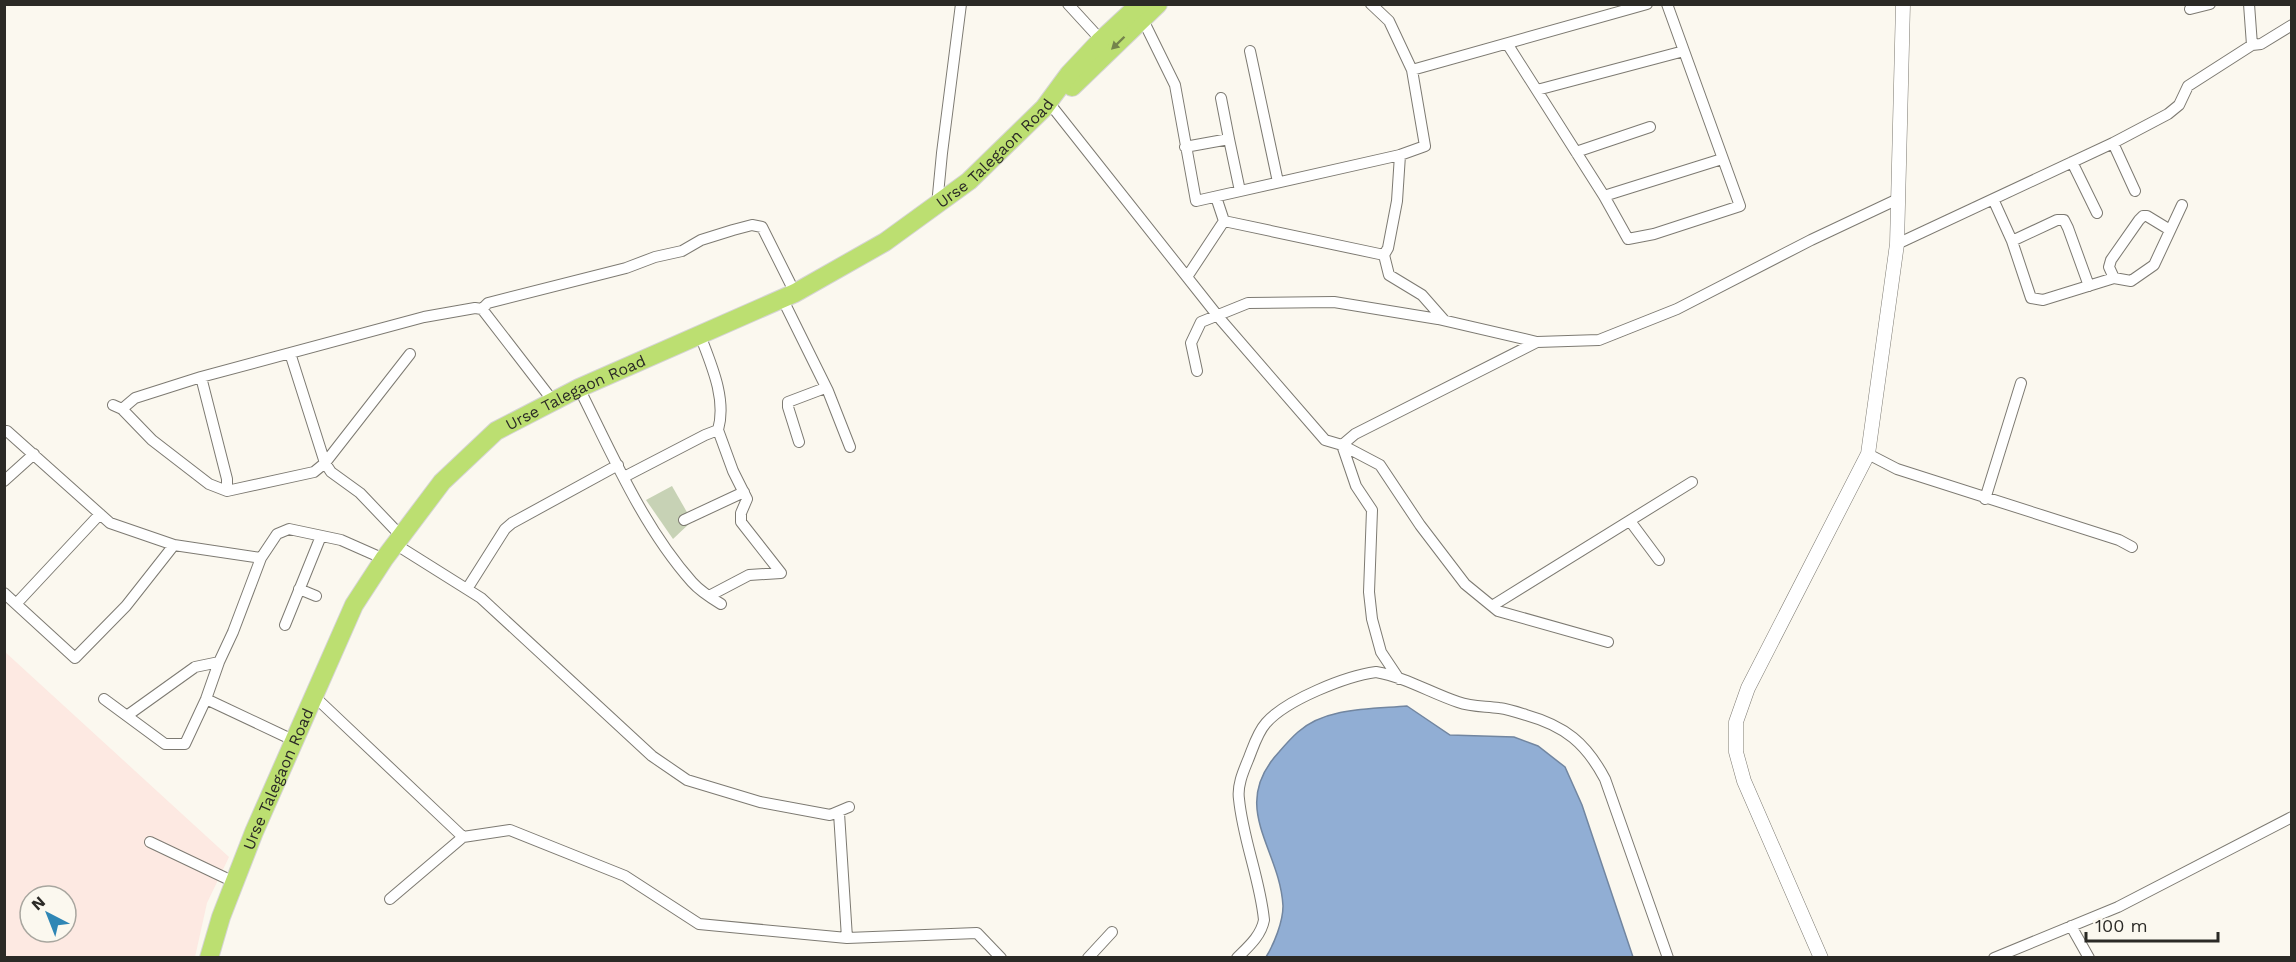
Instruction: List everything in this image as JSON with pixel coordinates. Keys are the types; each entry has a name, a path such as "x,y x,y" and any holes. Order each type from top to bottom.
{"highway":[{"path":"1047,106 1077,82 1141,12 1158,4"},
{"name":"Urse Talegaon Road","path":"209,957 234,882 254,832 354,605 384,559 442,482 496,431 579,388 788,295 885,242 969,181 1047,106 1069,74 1101,40 1141,12"}],"street":[{"path":"937,206 961,4"},
{"path":"1068,4 1101,40"},
{"path":"1141,12 1175,85 1196,201 1400,154 1425,146 1412,70 1389,21 1371,4"},
{"path":"1412,70 1508,45 1647,4"},
{"path":"1508,45 1604,196 1628,239 1654,234 1740,206 1667,4"},
{"path":"1821,957 1744,781 1736,752 1736,722 1760,662 1868,454 1897,244 1903,4"},
{"path":"2190,9 2210,4"},
{"path":"2249,4 2252,45"},
{"path":"1897,244 2113,143 2168,114 2179,105 2188,86 2252,45 2261,44 2292,25"},
{"path":"1250,51 1278,182"},
{"path":"1536,90 1684,51"},
{"path":"1221,98 1240,191"},
{"path":"1047,106 1217,316 1325,440 1380,465 1420,525 1465,584 1498,611 1519,619 1608,642"},
{"path":"1576,152 1650,127"},
{"path":"1185,147 1229,139"},
{"path":"2113,143 2135,191"},
{"path":"1400,154 1397,201 1388,248 1384,255 1389,275 1422,295 1444,321"},
{"path":"1604,196 1722,159"},
{"path":"2072,162 2097,213"},
{"path":"1216,196 1224,221"},
{"path":"1197,371 1191,343 1201,322 1248,303 1334,302 1444,321 1537,342 1599,340 1677,309 1811,240 1898,199"},
{"path":"1993,199 2012,241 2031,298 2043,300 2114,278 2131,281 2154,265 2182,205"},
{"path":"2114,278 2109,267 2111,260 2139,220 2147,216 2170,230"},
{"path":"2012,241 2057,220 2064,220 2089,286"},
{"path":"1187,277 1224,221"},
{"path":"1224,221 1384,255"},
{"path":"482,309 488,303 626,268 682,250 701,240 752,225 762,227 850,447"},
{"path":"410,354 325,463 314,472 227,491 209,484 152,440 118,407 135,398 201,377 424,316 475,308 482,309 553,401"},
{"path":"700,335 714,370 720,402 721,419 718,430 747,499 741,513 741,522 781,573 749,575 709,596"},
{"path":"1342,446 1355,434 1537,342"},
{"path":"290,353 325,463 331,472 360,494 398,540 467,590 482,598 652,756 687,780 760,802 830,814 844,810 847,938"},
{"path":"201,377 227,479 227,491"},
{"path":"1985,499 2021,383"},
{"path":"799,442 788,402 825,387"},
{"path":"579,388 624,477 659,536 694,584 721,604"},
{"path":"4,431 7,430 110,523 174,545 261,558"},
{"path":"624,477 718,430"},
{"path":"1342,446 1356,486 1371,510 1372,619 1381,652 1399,679"},
{"path":"4,481 34,454"},
{"path":"1868,454 1897,470 2119,540 2132,547"},
{"path":"467,590 505,530 512,523 618,465"},
{"path":"1492,606 1692,482"},
{"path":"684,520 744,492"},
{"path":"16,604 100,514"},
{"path":"1630,521 1659,560"},
{"path":"104,699 165,744 185,744 206,699 261,558 277,534 289,529 341,540 384,559"},
{"path":"285,625 321,536"},
{"path":"4,593 75,658 126,606 174,545"},
{"path":"299,589 316,596"},
{"path":"128,715 195,668 219,662"},
{"path":"1237,957 1256,938 1264,920 1239,799 1242,773 1258,735 1277,713 1330,685 1363,673 1376,672 1459,702 1474,706 1501,708 1546,720 1581,744 1595,761 1605,779 1668,957"},
{"path":"315,697 463,837"},
{"path":"206,699 295,741"},
{"path":"1994,957 2118,907 2292,818"},
{"path":"390,899 463,837 510,830 625,876 699,924 847,938 976,933 1002,957"},
{"path":"150,842 234,882"},
{"path":"2071,926 2089,957"},
{"path":"1088,957 1112,932"}],"shaded area":[{"path":"4,651 229,857 207,903 195,957 5,957"}],"green space":[{"path":"672,486 692,521 673,539 646,500"}],"water":[{"path":"1407,706 1450,735 1514,737 1538,746 1565,767 1582,805 1633,957 1266,957 1278,933 1283,906 1280,885 1257,810 1258,791 1264,772 1295,734 1322,718 1350,711"}]}
